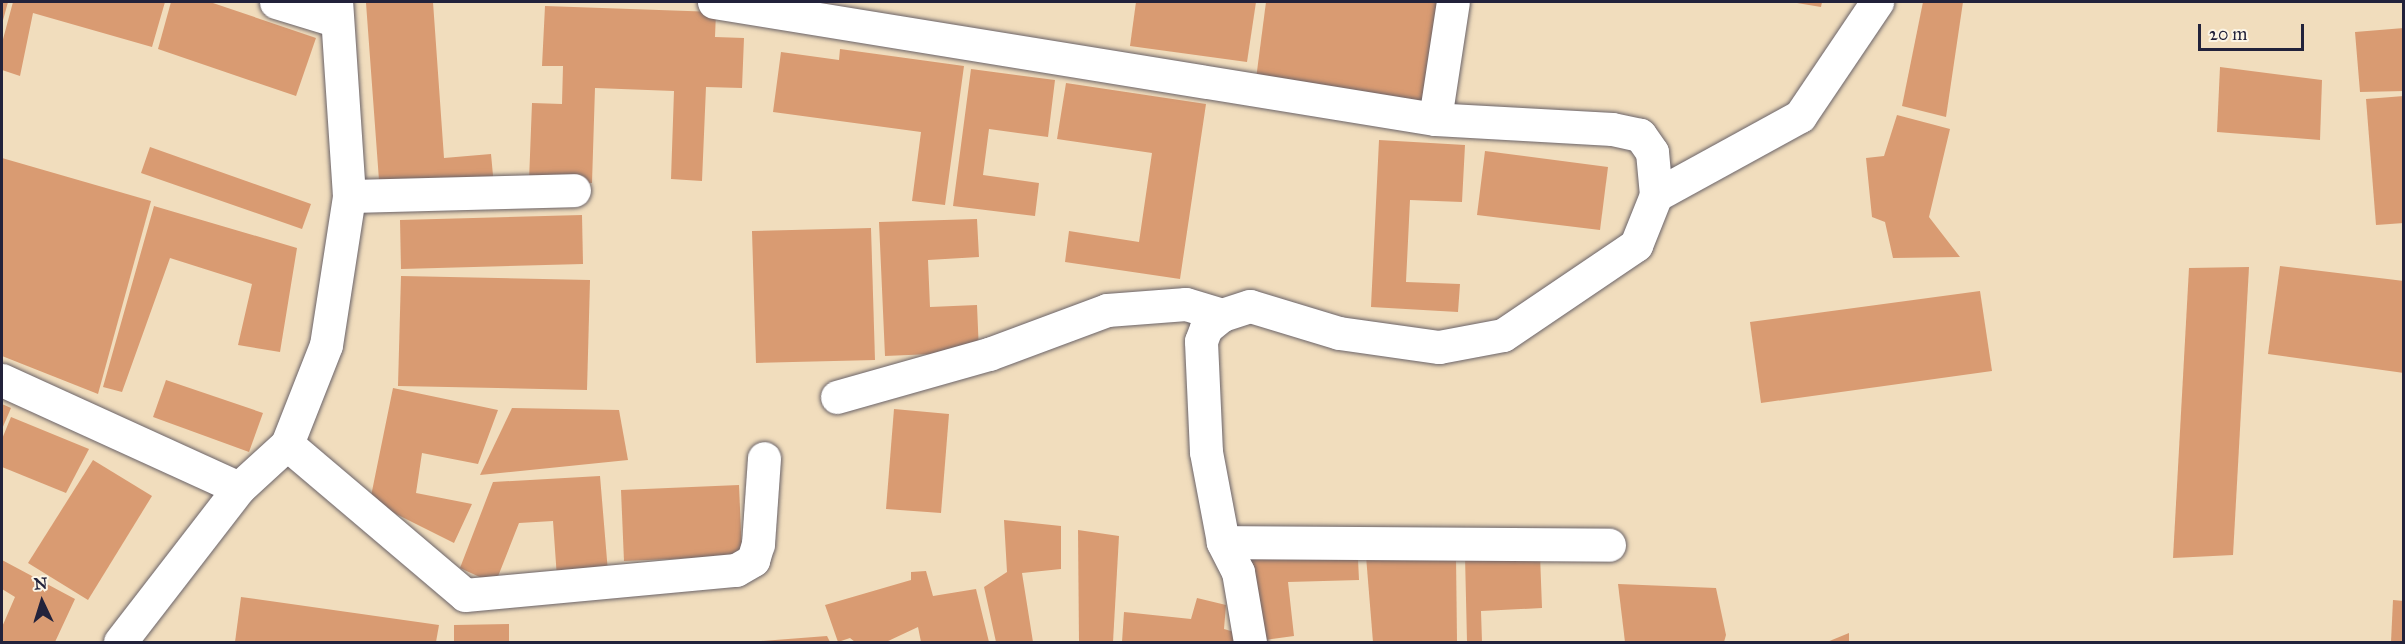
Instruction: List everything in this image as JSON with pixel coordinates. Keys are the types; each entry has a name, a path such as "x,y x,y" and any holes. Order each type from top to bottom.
{"street":[{"path":"120,642 239,488 287,444 326,345 349,196 335,11 276,2"},
{"path":"714,2 1435,119 1612,129 1640,135 1652,152 1656,195 1636,245 1503,335 1439,347 1339,333 1250,306 1222,315 1206,328 1201,341 1206,452 1223,542 1238,572 1250,642"},
{"path":"1435,119 1453,2"},
{"path":"1656,195 1800,116 1877,2"},
{"path":"349,196 574,190"},
{"path":"837,397 989,354 1107,310 1186,304 1222,315"},
{"path":"2,380 239,488"},
{"path":"287,444 465,595 736,570 753,560 758,544 764,458"},
{"path":"1223,542 1609,544"}],"building":[{"path":"2,2 8,2 2,24"},
{"path":"13,2 165,2 152,47 33,13 20,76 2,70 2,43"},
{"path":"171,2 210,2 316,38 296,96 158,49"},
{"path":"433,2 444,158 491,154 494,186 380,194 366,3"},
{"path":"1136,2 1256,2 1247,62 1130,46"},
{"path":"1266,2 1438,2 1424,102 1256,79"},
{"path":"1791,2 1822,2 1821,7"},
{"path":"1923,2 1963,2 1946,117 1902,106"},
{"path":"545,6 716,12 715,37 744,38 742,88 706,87 702,181 671,179 674,91 595,88 592,183 529,181 532,103 562,104 563,66 542,66"},
{"path":"2404,28 2404,91 2360,92 2355,32"},
{"path":"840,49 964,66 945,205 912,201 921,132 773,112 781,52 839,60"},
{"path":"2220,67 2322,80 2320,140 2217,132"},
{"path":"971,69 1055,80 1048,137 989,129 983,175 1039,183 1035,216 953,206"},
{"path":"1066,83 1206,104 1180,279 1065,262 1069,231 1139,242 1152,153 1057,139"},
{"path":"2404,96 2404,223 2376,225 2366,99"},
{"path":"1897,115 1950,129 1929,217 1960,257 1893,258 1885,222 1872,217 1866,158 1884,156"},
{"path":"1379,140 1465,145 1462,202 1410,200 1406,282 1460,284 1458,312 1371,307"},
{"path":"150,147 311,204 302,229 141,173"},
{"path":"1485,151 1608,167 1600,230 1477,215"},
{"path":"2,158 151,201 98,394 2,356"},
{"path":"154,206 297,248 280,352 238,345 252,284 170,258 122,392 103,387"},
{"path":"582,215 583,264 401,269 400,220"},
{"path":"977,219 979,257 928,260 930,307 977,305 979,352 885,356 879,222"},
{"path":"871,228 875,360 756,363 752,231"},
{"path":"2280,266 2404,281 2404,373 2268,354"},
{"path":"2249,267 2233,555 2173,558 2189,268"},
{"path":"401,276 590,280 587,390 398,386"},
{"path":"1980,291 1992,371 1761,403 1750,322"},
{"path":"166,380 263,413 249,452 153,417"},
{"path":"393,388 498,410 478,464 422,453 416,493 472,504 454,543 370,501"},
{"path":"2,404 11,408 2,429"},
{"path":"512,408 619,410 628,460 480,475"},
{"path":"894,409 949,414 941,513 886,509"},
{"path":"11,417 89,449 66,493 2,467 2,439"},
{"path":"93,460 152,496 88,600 28,563"},
{"path":"600,476 608,572 557,578 553,521 519,523 495,584 460,568 493,482"},
{"path":"739,485 742,556 624,561 621,490"},
{"path":"1004,520 1061,526 1061,569 1022,573 1033,642 996,642 984,587 1007,572"},
{"path":"1078,530 1119,536 1113,642 1079,642"},
{"path":"1249,552 1358,559 1359,580 1288,582 1294,636 1265,640"},
{"path":"1540,555 1542,608 1481,611 1482,642 1467,642 1465,556"},
{"path":"1366,556 1456,556 1457,642 1373,642"},
{"path":"2,560 75,599 55,642 2,642 2,627 15,597 2,589"},
{"path":"926,571 933,596 976,589 989,642 921,642 918,627 886,642 855,642 850,638 838,642 825,605 911,580 911,572"},
{"path":"1618,584 1716,588 1726,635 1724,642 1625,642"},
{"path":"241,597 439,625 436,642 235,642"},
{"path":"1197,598 1226,605 1224,629 1241,634 1243,642 1122,642 1124,612 1191,619"},
{"path":"2393,600 2404,601 2404,642 2391,642"},
{"path":"509,624 509,642 454,642 454,625"},
{"path":"1849,633 1849,642 1827,642"},
{"path":"827,636 830,642 761,642 761,641"}]}
